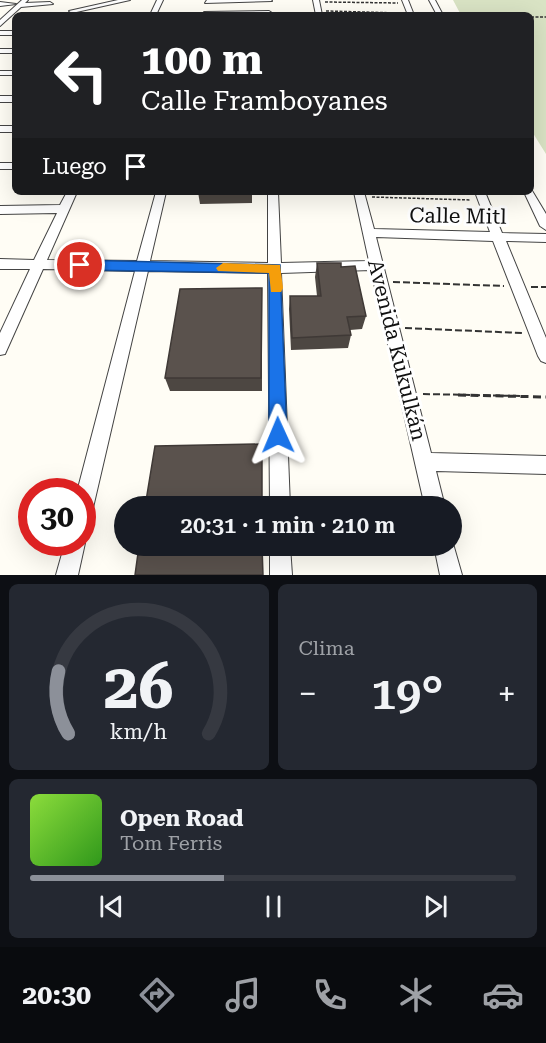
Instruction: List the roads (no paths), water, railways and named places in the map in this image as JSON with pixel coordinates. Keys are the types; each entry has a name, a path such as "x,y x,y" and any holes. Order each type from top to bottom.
{"street":[{"path":"71,12 81,0"},
{"path":"74,12 127,0"},
{"path":"207,1 269,1"},
{"path":"0,24 19,2"},
{"path":"0,4 19,2 50,4"},
{"path":"0,349 4,334 71,195"},
{"path":"90,478 160,195"},
{"path":"273,195 279,496"},
{"name":"Avenida Kukulkán","path":"360,195 432,496"},
{"path":"530,195 546,226"},
{"path":"482,196 546,356"},
{"path":"0,210 64,209"},
{"name":"Calle Mitl","path":"368,233 546,238"},
{"path":"0,264 276,268 377,265"},
{"path":"424,462 546,465"},
{"path":"67,575 72,556"},
{"path":"280,556 281,575"},
{"path":"446,556 451,575"}]}
